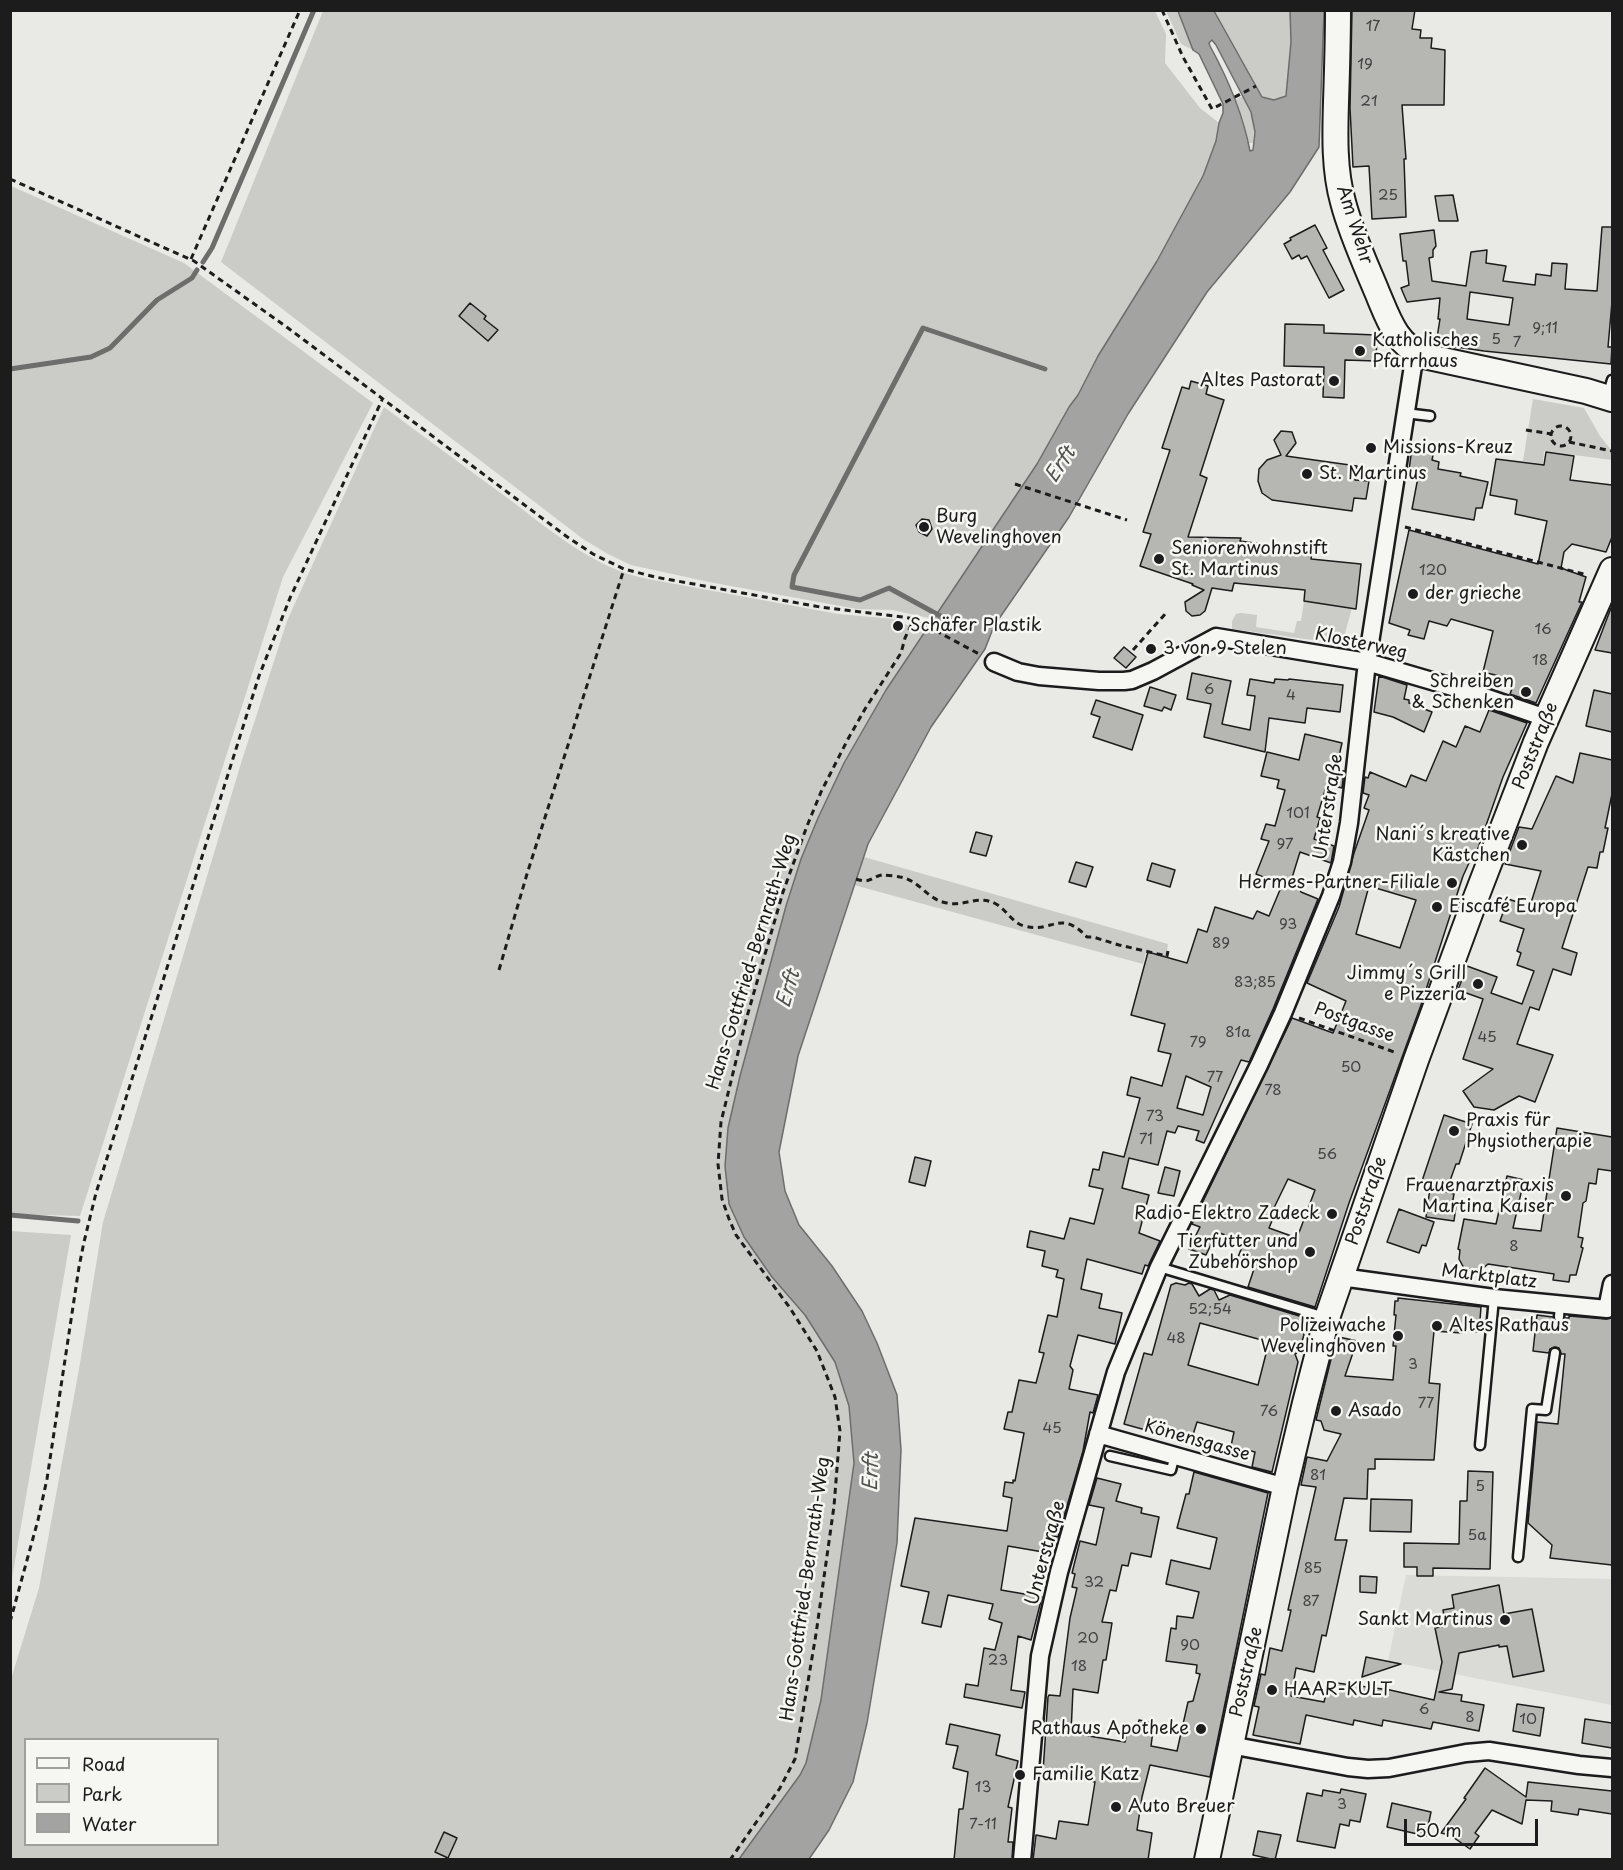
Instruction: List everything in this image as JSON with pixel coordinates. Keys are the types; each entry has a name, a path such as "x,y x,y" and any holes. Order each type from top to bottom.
{"street":[{"name":"Am Wehr","path":"1338,10 1336,160 1342,201 1352,231 1391,324 1402,342 1415,353"},
{"path":"1415,353 1447,362 1586,391 1611,392"},
{"name":"Unterstraße","path":"1022,1860 1040,1656 1059,1572 1122,1354 1159,1267 1283,1012 1331,896 1342,862 1349,823 1367,662 1415,353"},
{"name":"Poststraße","path":"1207,1860 1285,1486 1328,1318 1416,1060 1475,900 1546,718 1610,576"},
{"name":"Klosterweg","path":"994,662 1018,672 1039,676 1124,681 1132,680 1153,670 1216,637 1367,662 1473,693 1546,718"},
{"name":"Marktplatz","path":"1341,1277 1494,1298 1559,1311 1607,1309 1612,1284"},
{"name":"Könensgasse","path":"1098,1434 1285,1486"},
{"path":"1230,1745 1368,1769 1398,1767 1466,1753 1489,1751 1612,1768"}],"lane":[{"path":"1405,413 1430,416"},
{"path":"1159,1267 1328,1318"},
{"path":"1480,1445 1494,1298"},
{"path":"1518,1557 1533,1409 1546,1410 1555,1353"},
{"path":"1110,1456 1171,1470 1175,1455"}],"path":[{"path":"190,259 300,10"},
{"path":"1162,10 1183,57 1212,109 1256,86"},
{"path":"10,179 190,259 288,328 382,400 593,554 624,569 656,577 820,607 892,615 914,620 994,662"},
{"path":"10,1622 47,1479 79,1267 96,1193 259,676 290,598 382,400"},
{"path":"1569,441 1570,434 1566,428 1559,426 1553,430 1553,441 1558,445 1569,441 1612,451"},
{"path":"1526,430 1552,434"},
{"path":"1015,484 1127,520"},
{"path":"1388,523 1595,577 1610,576"},
{"path":"499,970 527,874 624,569"},
{"path":"1133,650 1166,613"},
{"name":"Hans-Gottfried-Bernrath-Weg","path":"730,1860 780,1788 795,1759 834,1506 840,1431 835,1397 817,1351 795,1315 736,1235 729,1219 722,1199 717,1164 721,1122 746,1020 783,892 807,826 821,792 848,739 901,653 914,620"},
{"path":"856,879 868,881 882,875 903,877 919,884 934,899 942,902 950,904 969,900 997,904 1017,923 1026,926 1069,923 1076,926 1087,937 1167,956 1168,951"},
{"name":"Postgasse","path":"1283,1012 1416,1060"}],"shaded area":[{"name":"Sankt Martinus","path":"1406,1575 1612,1579 1612,1705 1388,1661"}],"green space":[{"path":"323,11 1155,11 1166,34 1165,63 1200,108 1219,123 1216,141 1203,176 1157,261 1098,356 1037,464 934,619 892,610 857,609 709,582 631,565 608,554 583,539 221,262"},
{"path":"1166,11 1178,11 1193,50 1181,44"},
{"path":"1214,11 1290,11 1291,42 1286,96 1274,100 1262,97"},
{"path":"1243,96 1252,118 1253,143 1249,143 1235,100"},
{"path":"11,186 184,263 373,403 283,577 80,1216 11,1214"},
{"path":"1533,399 1584,408 1600,436 1612,451 1612,460 1544,451 1543,464 1523,461"},
{"path":"384,407 573,546 628,574 838,614 894,619 924,633 886,690 844,763 801,859 764,986 728,1128 729,1205 744,1237 772,1277 805,1315 835,1362 849,1406 854,1463 821,1700 806,1763 800,1775 739,1859 11,1860 11,1679 39,1588 103,1222 242,760 287,621"},
{"path":"1304,601 1352,608 1342,644 1232,629 1232,621 1236,614 1241,613 1257,615 1256,627 1294,633 1297,621 1301,621"},
{"path":"864,857 1168,944 1166,957 1146,952 1143,964 854,885"},
{"path":"10,1231 71,1235 11,1584"}],"water":[{"name":"Erft","path":"1178,11 1214,11 1262,97 1274,100 1286,96 1291,42 1290,11 1324,11 1319,147 1290,192 1207,292 1128,414 1069,517 994,626 985,649 931,727 868,844 798,1056 779,1152 785,1191 799,1225 832,1266 862,1311 897,1395 901,1450 897,1543 867,1723 853,1782 829,1830 809,1859 739,1859 800,1775 806,1763 821,1700 854,1463 849,1406 835,1362 805,1315 772,1277 744,1237 729,1204 725,1166 728,1128 740,1076 801,859 844,763 886,690 1037,464 1098,356 1157,261 1203,176 1216,141 1223,104 1199,54 1193,50","holes":["1212,40 1251,112 1255,132 1253,150 1250,151 1234,97 1209,43"]}],"building":[{"path":"1352,10 1415,10 1412,29 1421,30 1420,38 1432,38 1431,48 1445,50 1444,105 1402,105 1406,159 1404,159 1406,217 1372,219 1369,166 1353,167 1350,108"},
{"path":"1453,195 1458,221 1439,221 1435,196"},
{"path":"1315,225 1327,248 1323,250 1344,290 1329,298 1307,256 1301,259 1299,255 1292,259 1284,244 1291,240 1290,238"},
{"path":"1602,227 1612,227 1612,302 1608,347 1612,347 1611,364 1436,344 1440,319 1438,319 1440,298 1407,302 1401,288 1409,285 1400,234 1434,230 1436,246 1433,250 1433,257 1429,258 1432,281 1466,286 1471,252 1487,250 1486,263 1506,266 1503,281 1535,285 1536,274 1551,276 1552,263 1567,264 1565,289 1597,291","holes":["1470,292 1513,298 1509,325 1467,319"]},
{"path":"470,303 498,330 488,341 459,316"},
{"path":"1285,324 1324,325 1324,333 1377,335 1376,361 1345,360 1344,398 1323,397 1324,367 1284,366"},
{"path":"1191,381 1208,386 1206,394 1224,400 1200,475 1207,478 1188,537 1241,538 1240,541 1312,551 1311,559 1361,564 1356,609 1304,601 1305,590 1234,583 1232,591 1212,588 1205,611 1200,615 1192,616 1186,611 1185,602 1204,590 1140,566 1151,534 1143,532 1170,450 1162,448 1182,387 1189,389"},
{"name":"St. Martinus","path":"1281,431 1292,432 1296,443 1286,456 1357,466 1355,480 1369,481 1366,499 1354,498 1352,511 1272,500 1262,493 1258,481 1259,469 1267,460 1281,455 1274,440"},
{"path":"1412,448 1434,450 1432,460 1439,462 1438,469 1461,473 1460,476 1488,482 1482,508 1476,508 1474,520 1412,509 1419,472 1409,470"},
{"path":"1546,452 1574,456 1570,480 1612,485 1612,537 1606,552 1572,544 1564,552 1561,568 1586,577 1579,602 1582,602 1536,703 1510,694 1513,686 1508,684 1511,679 1483,672 1493,631 1451,619 1447,626 1429,621 1424,639 1408,635 1410,630 1389,623 1409,530 1538,564 1547,521 1515,514 1517,500 1490,495 1496,459 1544,465"},
{"path":"922,519 929,520 932,529 927,536 919,532 916,525"},
{"path":"1612,608 1612,653 1595,650"},
{"path":"1124,647 1136,657 1126,668 1114,658"},
{"path":"1192,673 1231,681 1222,724 1250,730 1255,696 1247,695 1250,679 1274,683 1275,679 1289,679 1343,685 1340,712 1307,708 1305,723 1269,718 1265,752 1204,737 1211,704 1187,699"},
{"path":"1379,676 1407,685 1404,699 1432,712 1424,732 1393,717 1374,712"},
{"path":"1150,687 1176,695 1171,710 1164,707 1162,711 1144,706"},
{"path":"1594,690 1612,694 1612,732 1586,726"},
{"path":"1096,700 1143,715 1132,750 1093,737 1100,717 1091,714"},
{"path":"1489,710 1527,723 1503,777 1477,851 1475,850 1463,876 1421,1005 1349,1203 1315,1307 1248,1287 1254,1269 1236,1262 1244,1242 1217,1232 1206,1255 1189,1249 1200,1227 1192,1224 1292,1018 1333,1033 1346,1001 1307,983 1339,907 1369,810 1364,808 1369,795 1363,793 1365,777 1368,778 1370,772 1406,787 1411,775 1426,781 1443,741 1456,747 1465,726 1480,732","holes":["1369,886 1416,900 1400,948 1356,934","1288,1179 1315,1190 1297,1238 1269,1228 1274,1216 1271,1214"]},
{"path":"1305,734 1342,743 1336,769 1344,771 1342,788 1327,784 1317,817 1320,818 1314,839 1334,846 1331,863 1300,852 1291,881 1298,885 1301,892 1318,899 1250,1060 1249,1062 1241,1060 1204,1143 1196,1140 1199,1131 1178,1126 1175,1133 1167,1131 1158,1165 1129,1158 1122,1188 1149,1195 1139,1233 1160,1241 1142,1274 1087,1259 1081,1289 1102,1294 1099,1308 1122,1313 1115,1344 1078,1335 1070,1366 1073,1370 1069,1389 1098,1395 1093,1413 1090,1412 1083,1451 1058,1537 1052,1536 1049,1553 1008,1546 1001,1590 1042,1597 1031,1640 1018,1636 1011,1690 1025,1692 1022,1708 964,1697 966,1684 978,1686 984,1648 995,1650 1002,1623 989,1619 993,1604 948,1595 941,1627 922,1623 929,1592 901,1586 915,1518 1007,1531 1012,1498 1003,1496 1005,1482 1015,1481 1024,1433 1004,1429 1008,1412 1012,1412 1019,1380 1036,1383 1044,1353 1039,1352 1048,1315 1057,1317 1064,1279 1056,1277 1058,1270 1042,1266 1045,1251 1027,1247 1030,1231 1064,1239 1070,1218 1094,1224 1103,1189 1089,1186 1093,1169 1099,1170 1103,1152 1124,1157 1140,1098 1127,1095 1131,1077 1162,1086 1171,1054 1158,1051 1165,1024 1131,1015 1148,952 1187,963 1198,929 1207,932 1215,907 1253,919 1257,911 1269,916 1282,885 1256,874 1269,841 1261,839 1266,824 1275,826 1285,790 1277,788 1279,780 1261,776 1267,752 1299,760","holes":["1186,1076 1211,1087 1203,1115 1177,1108"]},
{"path":"1580,753 1612,760 1612,794 1603,852 1600,852 1597,868 1588,867 1562,948 1577,953 1571,975 1553,969 1539,1010 1530,1007 1517,1044 1553,1055 1535,1102 1519,1096 1494,1110 1474,1107 1463,1091 1493,1069 1463,1059 1483,999 1458,990 1467,966 1497,977 1491,993 1522,1004 1534,971 1517,965 1521,953 1517,951 1524,929 1500,921 1508,899 1530,906 1541,871 1505,864 1519,827 1532,829 1556,776 1573,783"},
{"path":"976,832 992,836 986,856 970,852"},
{"path":"1076,862 1093,867 1086,887 1069,882"},
{"path":"1152,863 1175,870 1170,887 1147,880"},
{"path":"1444,1115 1472,1124 1459,1164 1456,1164 1446,1192 1454,1194 1452,1205 1456,1206 1454,1221 1426,1217 1430,1188 1421,1184"},
{"path":"1557,1128 1612,1137 1612,1171 1598,1169 1596,1184 1589,1183 1586,1201 1583,1203 1578,1237 1583,1238 1581,1247 1583,1248 1576,1275 1570,1275 1569,1282 1553,1280 1554,1274 1488,1264 1480,1271 1464,1268 1459,1259 1460,1250 1458,1249 1464,1219 1496,1224 1507,1176 1524,1180 1513,1228 1541,1231"},
{"path":"915,1157 931,1161 925,1186 909,1182"},
{"path":"1165,1167 1180,1171 1174,1196 1158,1193"},
{"path":"1399,1209 1434,1222 1426,1246 1422,1245 1419,1253 1387,1242"},
{"path":"1189,1283 1199,1296 1210,1289 1214,1290 1219,1300 1230,1295 1306,1318 1302,1331 1304,1344 1302,1350 1295,1354 1298,1362 1272,1472 1252,1467 1255,1452 1231,1446 1234,1432 1197,1422 1192,1438 1161,1430 1160,1434 1124,1424 1144,1353 1152,1355 1171,1285","holes":["1200,1323 1269,1342 1258,1385 1188,1365"]},
{"path":"1398,1298 1481,1307 1479,1332 1434,1331 1429,1383 1440,1384 1434,1460 1375,1459 1375,1469 1368,1469 1367,1499 1344,1498 1335,1540 1347,1540 1326,1636 1322,1635 1314,1672 1296,1668 1291,1696 1324,1702 1329,1682 1390,1690 1434,1700 1442,1662 1435,1628 1446,1626 1443,1610 1454,1608 1452,1595 1499,1585 1504,1614 1532,1609 1544,1671 1513,1677 1507,1646 1499,1647 1499,1645 1459,1653 1452,1689 1439,1692 1462,1695 1461,1701 1484,1705 1479,1731 1433,1722 1431,1729 1383,1720 1382,1726 1354,1720 1353,1725 1306,1715 1300,1744 1253,1735 1259,1707 1254,1706 1261,1674 1265,1675 1270,1648 1282,1651 1291,1610 1288,1610 1316,1487 1301,1485 1307,1457 1327,1461 1341,1434 1324,1430 1321,1421 1316,1420 1333,1351 1339,1337 1357,1341 1345,1376 1393,1380 1396,1346 1393,1346 1396,1315 1394,1315 1395,1301 1398,1301"},
{"path":"1537,1315 1553,1317 1555,1322 1559,1323 1569,1316 1612,1318 1612,1565 1550,1558 1552,1545 1528,1523 1537,1422 1558,1424 1565,1354 1561,1354 1559,1348 1555,1347 1550,1349 1549,1353 1533,1351"},
{"path":"1468,1471 1493,1472 1490,1569 1433,1568 1433,1576 1417,1576 1417,1567 1404,1567 1404,1543 1459,1544 1460,1501 1467,1501"},
{"path":"1194,1472 1268,1493 1210,1777 1150,1765 1137,1830 1152,1833 1148,1860 1033,1860 1036,1835 1056,1839 1059,1821 1088,1825 1095,1782 1043,1772 1048,1697 1049,1695 1060,1696 1070,1618 1077,1588 1072,1587 1075,1574 1072,1573 1080,1541 1096,1545 1104,1508 1089,1505 1097,1478 1121,1484 1116,1501 1142,1508 1141,1513 1159,1517 1151,1557 1131,1553 1128,1566 1122,1565 1116,1591 1110,1590 1102,1622 1112,1623 1098,1693 1073,1689 1071,1733 1125,1742 1128,1726 1137,1727 1139,1720 1154,1723 1151,1746 1177,1751 1188,1702 1193,1701 1200,1674 1196,1673 1197,1665 1166,1661 1171,1628 1176,1629 1177,1616 1193,1618 1199,1592 1166,1584 1171,1560 1210,1569 1217,1538 1177,1528"},
{"path":"1371,1499 1412,1500 1411,1532 1370,1531"},
{"path":"1360,1576 1377,1577 1376,1593 1360,1592"},
{"path":"1366,1657 1401,1664 1362,1677"},
{"path":"1517,1704 1544,1708 1540,1736 1513,1731"},
{"path":"1585,1719 1612,1723 1612,1748 1582,1743"},
{"path":"950,1724 1000,1735 996,1755 1018,1761 1008,1807 1012,1808 1008,1842 1013,1842 1012,1860 954,1860 959,1809 963,1809 968,1772 953,1768 958,1746 946,1744"},
{"path":"1485,1768 1526,1797 1528,1782 1612,1791 1612,1814 1579,1809 1578,1815 1551,1811 1552,1801 1526,1800 1522,1824 1492,1810 1475,1833 1479,1836 1470,1849 1450,1835 1441,1833"},
{"path":"1341,1789 1366,1794 1360,1822 1350,1820 1349,1826 1340,1824 1335,1848 1297,1841 1307,1793 1322,1796 1323,1790 1340,1793"},
{"path":"1392,1803 1431,1812 1426,1836 1387,1827"},
{"path":"1258,1831 1281,1835 1275,1860 1253,1855"},
{"path":"444,1832 457,1838 448,1858 435,1852"}],"waterway":[{"path":"203,262 212,248 314,10"},
{"path":"10,369 91,357 110,348 157,300 192,278 197,270"},
{"path":"944,618 889,588 860,600 792,587 794,575 923,328 1045,369"},
{"path":"10,1215 78,1221"}],"place":[{"name":"Katholisches Pfarrhaus","path":"1360,351"},
{"name":"Altes Pastorat","path":"1334,381"},
{"name":"Missions-Kreuz","path":"1371,448"},
{"name":"St. Martinus","path":"1307,474"},
{"name":"Burg Wevelinghoven","path":"924,527"},
{"name":"Seniorenwohnstift St. Martinus","path":"1159,559"},
{"name":"der grieche","path":"1413,594"},
{"name":"Schäfer Plastik","path":"898,626"},
{"name":"3 von 9 Stelen","path":"1151,649"},
{"name":"Schreiben & Schenken","path":"1526,692"},
{"name":"Nani´s kreative Kästchen","path":"1522,845"},
{"name":"Hermes-Partner-Filiale","path":"1452,883"},
{"name":"Eiscafé Europa","path":"1437,907"},
{"name":"Jimmy´s Grill e Pizzeria","path":"1478,984"},
{"name":"Praxis für Physiotherapie","path":"1454,1131"},
{"name":"Frauenarztpraxis Martina Kaiser","path":"1566,1196"},
{"name":"Radio-Elektro Zadeck","path":"1332,1214"},
{"name":"Tierfutter und Zubehörshop","path":"1310,1252"},
{"name":"Altes Rathaus","path":"1437,1326"},
{"name":"Polizeiwache Wevelinghoven","path":"1398,1336"},
{"name":"Asado","path":"1336,1411"},
{"name":"Sankt Martinus","path":"1505,1620"},
{"name":"HAAR-KULT","path":"1272,1690"},
{"name":"Rathaus Apotheke","path":"1201,1729"},
{"name":"Familie Katz","path":"1020,1775"},
{"name":"Auto Breuer","path":"1116,1807"}]}
